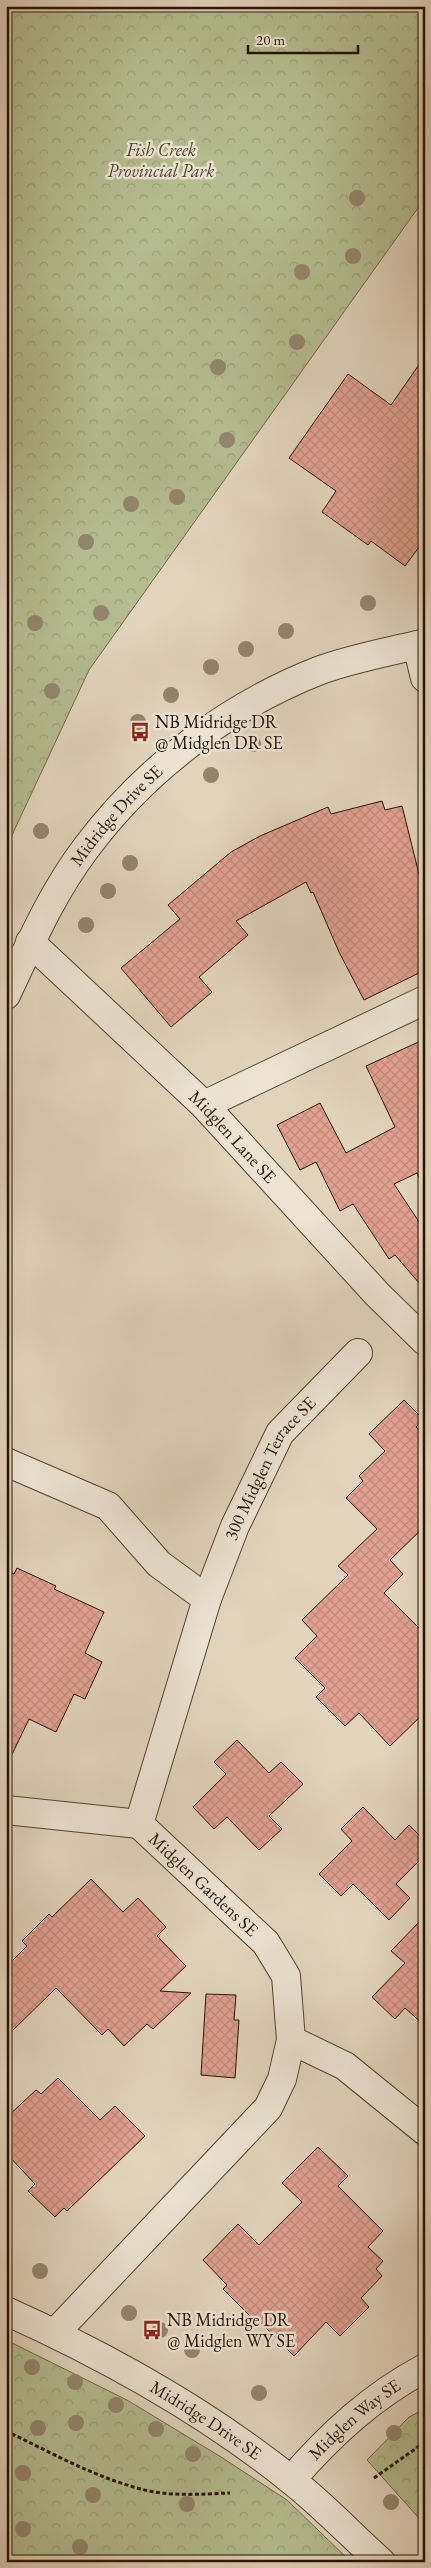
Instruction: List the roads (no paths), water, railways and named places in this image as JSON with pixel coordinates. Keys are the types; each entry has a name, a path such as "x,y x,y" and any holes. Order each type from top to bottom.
{"street":[{"path":"421,644 425,678"},
{"name":"Midridge Drive SE","path":"6,995 50,904 85,848 149,778 180,750 249,704 288,684 360,658 421,644"},
{"name":"Midglen Lane SE","path":"30,942 204,1105 378,1294 425,1341"},
{"path":"204,1105 425,1000"},
{"name":"300 Midglen Terrace SE","path":"207,1599 235,1526 280,1433 358,1353"},
{"path":"6,1462 108,1506 159,1564 207,1599"},
{"name":"Midglen Gardens SE","path":"54,2333 268,2108 282,2079 291,2040 286,1976 266,1943 139,1824 207,1599"},
{"path":"6,1810 139,1824"},
{"path":"291,2040 345,2066 425,2132"},
{"name":"Midridge Drive SE","path":"6,2312 54,2333 172,2398 222,2430 291,2480 381,2562"},
{"name":"Midglen Way SE","path":"291,2480 347,2421 425,2368"}],"place":[{"name":"NB Midridge DR @ Midglen DR SE","path":"140,732"},
{"name":"NB Midridge DR @ Midglen WY SE","path":"152,2330"}],"park label":[{"name":"Fish Creek Provincial Park","path":"161,160"}]}
